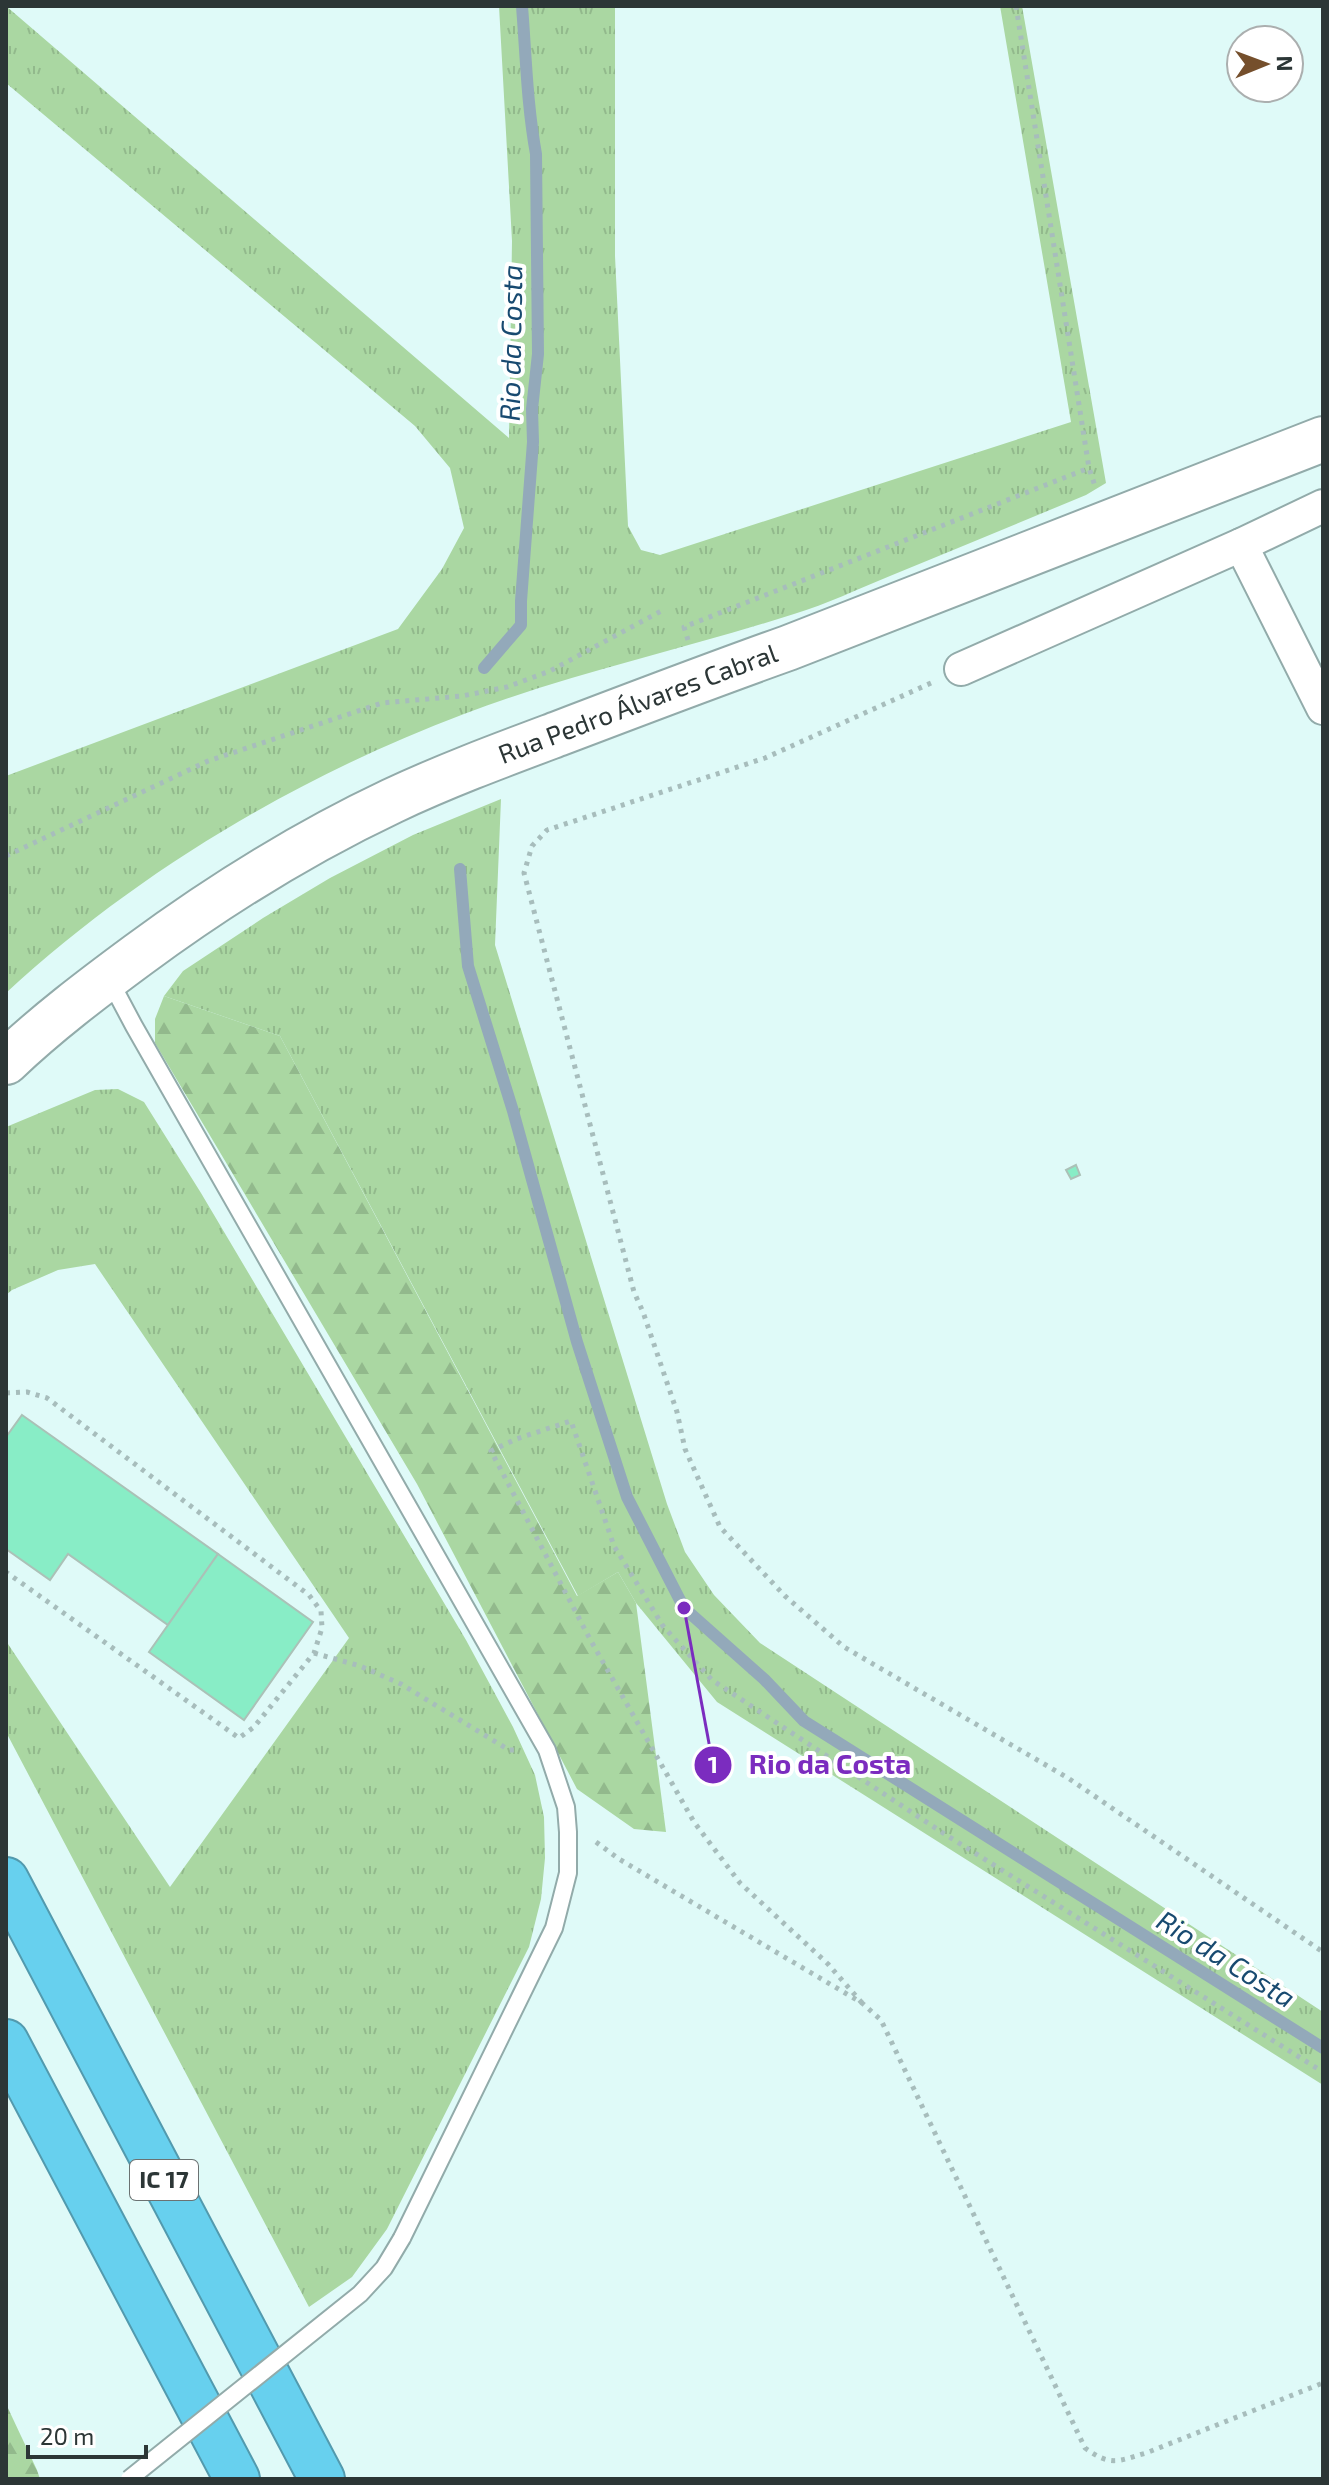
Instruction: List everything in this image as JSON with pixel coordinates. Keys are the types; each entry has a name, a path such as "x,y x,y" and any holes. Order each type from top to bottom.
{"highway":[{"name":"IC 17","path":"6,1880 322,2479"},
{"name":"IC 17","path":"6,2042 237,2479"}],"street":[{"name":"Rua Pedro Álvares Cabral","path":"6,1062 108,977 233,888 282,858 379,807 451,775 788,648 1323,439"},
{"path":"961,669 1323,506"},
{"path":"1241,545 1323,708"}],"lane":[{"path":"108,977 141,1040 547,1750 566,1807 568,1832 568,1873 554,1928 402,2238 384,2268 360,2294 129,2479"}],"path":[{"path":"1016,6 1089,468 1109,524"},
{"path":"700,679 684,627 1089,468"},
{"path":"6,856 208,761 382,703 462,696 507,687 550,671 663,610"},
{"path":"961,669 765,758 547,830 532,846 524,873 634,1292 677,1412 685,1449 720,1527 785,1596 844,1647 1068,1778 1323,1952"},
{"path":"6,1393 27,1392 47,1398 309,1595 321,1611 322,1628 314,1653 254,1727 239,1738 6,1572"},
{"path":"1323,2072 943,1833 712,1680 663,1626 614,1546 571,1421 516,1439 491,1451 591,1641 694,1822 740,1883 828,1964 881,2020 1085,2448 1102,2461 1122,2460 1323,2383"},
{"path":"314,1653 360,1666 401,1684 509,1750 547,1750"},
{"path":"568,1832 591,1838 619,1859 862,2003"}],"green space":[{"path":"6,6 509,438 512,241 499,6 615,6 615,256 628,526 641,550 660,555 1071,422 1000,6 1022,6 1106,483 1086,495 818,606 505,699 340,767 280,798 164,868 109,907 6,993 6,776 398,629 442,569 464,528 450,468 415,426 6,83"},
{"path":"501,799 495,945 667,1504 685,1552 714,1595 760,1643 1323,2012 1323,2085 717,1702 636,1603 618,1572 578,1596 280,1036 164,996 183,971 330,878 413,835"},
{"path":"164,996 280,1036 577,1596 618,1572 636,1603 666,1832 634,1829 577,1789 417,1484 155,1043 155,1019"},
{"path":"118,1089 144,1102 466,1640 535,1775 544,1817 545,1858 541,1899 529,1947 387,2229 352,2277 309,2307 6,1732 6,1641 170,1887 349,1638 95,1264 58,1270 6,1295 6,1127 95,1090"},
{"path":"6,2404 37,2470 40,2479 6,2479"}],"building":[{"path":"1076,1165 1080,1175 1071,1179 1066,1170"},
{"path":"22,1415 218,1554 168,1625 68,1554 50,1580 6,1549 6,1437"},
{"path":"218,1554 313,1622 244,1720 149,1652"}],"waterway":[{"name":"Rio da Costa","path":"484,668 521,625 533,442 532,409 538,354 536,154 522,6"},
{"name":"Rio da Costa","path":"460,869 468,966 513,1111 577,1342 627,1497 684,1608 764,1679 804,1721 1323,2048"}],"place":[{"name":"Rio da Costa","path":"684,1608"}]}
